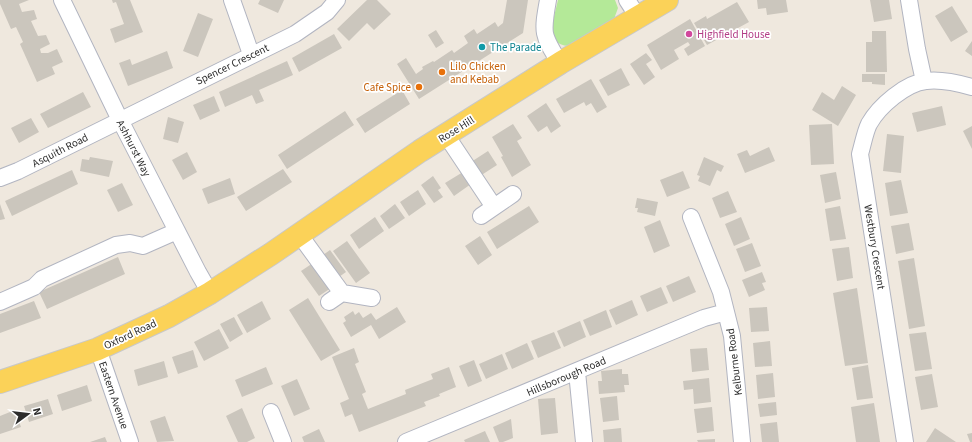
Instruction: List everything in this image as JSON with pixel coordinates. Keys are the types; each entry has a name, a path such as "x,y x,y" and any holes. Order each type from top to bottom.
{"main road":[{"name":"Rose Hill","path":"251,266 420,152 560,63 632,8 667,0"},
{"name":"Oxford Road","path":"0,382 98,349 169,316 210,293 251,266"}],"street":[{"name":"Ashhurst Way","path":"62,0 120,120 210,293"},
{"path":"232,0 251,54"},
{"name":"Spencer Crescent","path":"120,120 251,54 295,34 327,12 337,0"},
{"path":"548,0 544,21 544,33 547,43 560,63"},
{"path":"909,0 924,81"},
{"name":"Westbury Crescent","path":"905,442 860,154 869,125 884,104 911,86 924,81 935,80 972,87"},
{"name":"Asquith Road","path":"0,178 18,171 120,120"},
{"path":"446,135 488,212 513,194"},
{"name":"Kelburne Road","path":"691,217 721,292 732,336 742,442"},
{"path":"0,302 34,287 42,279 116,245 130,243 143,246 177,231"},
{"path":"299,234 342,293"},
{"path":"329,302 342,293 372,298"},
{"name":"Hillsborough Road","path":"406,442 704,318 726,312"},
{"name":"Eastern Avenue","path":"98,349 130,442"},
{"path":"577,372 584,442"},
{"path":"271,412 283,442"}],"green space":[{"path":"558,0 615,0 618,8 614,19 572,46 568,46 561,45 550,33"}],"building":[{"path":"0,0 29,0 19,4 22,12 34,10 37,19 31,21 38,36 46,35 50,44 40,49 41,53 48,53 57,49 63,62 52,67 55,74 37,82 20,44 23,42 16,27 11,29 0,4"},
{"path":"112,0 130,0 143,32 115,43 110,29 124,24 116,2 113,3"},
{"path":"260,0 284,0 278,13 258,4"},
{"path":"367,0 377,0 391,14 374,30 367,23 349,41 337,29"},
{"name":"The Parade","path":"507,0 528,0 523,33 419,99 397,64 406,58 416,74 423,69 422,67 433,61 434,62 452,50 454,53 468,43 464,36 474,29 477,34 495,22 498,27 503,23"},
{"path":"757,0 786,0 788,12 767,15 766,8 758,9"},
{"path":"870,0 889,0 892,19 874,22"},
{"path":"737,2 749,22 707,45 694,23 706,16 707,19"},
{"path":"952,6 968,32 951,42 935,16"},
{"path":"198,13 213,19 198,57 183,51"},
{"path":"690,19 705,46 688,56 684,49 690,45 688,42 674,50 679,59 661,70 647,45"},
{"path":"436,30 444,43 436,48 428,35"},
{"path":"872,31 886,31 887,72 866,72 866,42 872,42"},
{"path":"334,34 342,48 299,72 292,58"},
{"path":"972,41 972,56 965,51"},
{"path":"167,51 173,68 128,86 119,63 130,59 132,65"},
{"path":"646,53 652,60 646,64 655,77 644,85 630,64"},
{"path":"287,61 293,75 259,90 264,101 256,104 252,95 225,107 219,92"},
{"path":"621,68 630,85 608,96 599,80"},
{"path":"862,74 885,74 885,85 872,84 872,82 862,82"},
{"path":"591,79 607,107 597,113 591,103 586,106 584,102 564,113 556,99"},
{"path":"842,86 856,95 838,126 812,110 822,92 834,100"},
{"path":"402,90 410,104 365,133 356,119"},
{"path":"83,92 91,107 48,128 40,114"},
{"path":"214,96 220,111 200,120 193,105"},
{"path":"546,103 561,126 551,133 547,126 538,132 527,116"},
{"path":"942,106 946,125 917,132 912,113"},
{"path":"345,111 354,125 287,169 278,155"},
{"path":"168,117 184,122 178,143 163,139"},
{"path":"31,118 39,132 19,143 11,128"},
{"path":"513,124 522,138 517,141 531,165 512,177 501,157 503,156 492,137"},
{"path":"832,124 834,164 811,165 809,125"},
{"path":"972,126 972,149 963,131"},
{"path":"887,134 904,136 901,173 883,171"},
{"path":"769,147 775,161 745,173 737,154 747,150 750,156"},
{"path":"488,151 497,165 480,176 471,162"},
{"path":"187,152 197,172 183,180 172,160"},
{"path":"90,157 113,161 109,177 80,171 82,159 89,160"},
{"path":"704,157 724,166 721,172 717,170 710,186 698,181 700,176 697,175"},
{"path":"283,169 292,182 246,211 237,197"},
{"path":"72,170 78,184 12,216 5,201"},
{"path":"683,171 690,188 667,197 660,180"},
{"path":"463,172 471,184 454,196 445,183"},
{"path":"836,172 841,199 825,203 820,175"},
{"path":"433,176 441,188 438,190 443,197 434,203 421,185"},
{"path":"230,178 235,194 208,204 202,189"},
{"path":"901,180 908,213 890,216 885,183"},
{"path":"122,183 133,205 118,212 107,190"},
{"path":"418,190 426,204 409,216 400,202"},
{"path":"728,191 737,212 720,218 712,198"},
{"path":"637,198 658,202 655,216 637,212 638,208 635,208"},
{"path":"0,204 5,219 0,220"},
{"path":"395,204 405,218 389,229 380,216"},
{"path":"529,206 539,222 497,249 487,232"},
{"path":"840,206 846,239 830,241 825,209"},
{"path":"375,217 384,231 359,249 350,235"},
{"path":"741,217 750,239 734,246 725,224"},
{"path":"660,220 670,246 654,253 644,227"},
{"path":"909,223 914,250 896,254 891,226"},
{"path":"480,236 492,255 478,265 465,246"},
{"path":"347,241 370,273 356,283 333,251"},
{"path":"752,243 761,266 745,272 736,249"},
{"path":"849,247 853,278 837,281 832,249"},
{"path":"330,250 346,272 336,279 323,255"},
{"path":"118,257 125,274 47,309 39,292"},
{"path":"914,258 925,326 909,329 898,261"},
{"path":"313,263 331,288 319,296 301,271"},
{"path":"762,272 766,282 762,283 765,290 749,297 742,280"},
{"path":"689,276 696,292 673,302 666,286"},
{"path":"661,287 668,303 647,312 640,296"},
{"path":"857,288 868,363 845,366 833,293"},
{"path":"308,298 340,350 321,361 289,310"},
{"path":"632,300 638,315 616,325 609,310"},
{"path":"34,301 41,318 0,333 0,314"},
{"path":"262,301 271,319 247,333 237,315"},
{"path":"397,307 406,322 379,339 371,325 351,337 343,323 346,321 344,317 353,311 355,315 359,312 363,318 371,313 376,320"},
{"path":"767,307 769,331 751,332 749,308"},
{"path":"606,310 612,327 590,336 583,320"},
{"path":"234,317 243,334 230,342 220,324"},
{"path":"580,321 586,337 564,347 557,331"},
{"path":"219,329 229,348 204,361 194,342"},
{"path":"554,332 561,348 538,358 531,341"},
{"path":"926,332 932,369 915,371 909,334"},
{"path":"770,341 772,366 755,367 753,343"},
{"path":"527,343 534,359 512,369 505,353"},
{"path":"354,348 359,362 355,364 366,392 362,394 368,409 406,394 405,390 433,379 431,374 449,367 456,387 439,394 440,396 424,402 426,406 359,432 352,414 345,417 340,403 349,399 332,357"},
{"path":"707,348 709,370 692,372 690,349"},
{"path":"193,350 198,367 178,374 172,357"},
{"path":"502,354 508,369 486,379 479,364"},
{"path":"474,360 482,381 468,387 459,366"},
{"path":"164,361 168,377 138,386 134,370"},
{"path":"868,365 873,398 857,400 852,368"},
{"path":"266,367 273,384 242,397 235,380"},
{"path":"622,369 622,374 628,374 629,385 624,385 625,392 599,394 598,381 602,381 601,371"},
{"path":"773,373 775,397 758,399 756,375"},
{"path":"932,374 938,407 921,410 915,377"},
{"path":"709,378 711,402 694,404 693,389 684,390 683,381"},
{"path":"297,379 310,409 294,416 281,386"},
{"path":"87,385 92,401 62,411 57,395"},
{"path":"617,396 619,420 603,422 600,398"},
{"path":"555,398 558,433 541,435 538,399"},
{"path":"48,399 53,414 29,422 24,406"},
{"path":"776,402 777,415 760,417 758,404"},
{"path":"874,403 880,442 856,442 851,407"},
{"path":"712,407 714,431 697,433 694,409"},
{"path":"242,408 255,438 247,442 238,442 226,416"},
{"path":"15,410 21,427 0,434 0,416"},
{"path":"165,416 174,441 157,442 150,421"},
{"path":"511,419 513,438 499,442 493,427"},
{"path":"777,422 779,442 762,442 760,424"},
{"path":"621,428 622,442 604,442 603,430"},
{"path":"935,428 956,442 926,442"},
{"path":"319,429 325,442 304,442 302,437"},
{"path":"485,431 490,442 465,442 464,440"},
{"path":"972,433 972,442 970,442 967,434"},
{"path":"105,437 107,442 90,442"},
{"path":"715,439 715,442 698,442 697,440"}],"place":[{"name":"Highfield House","path":"689,34"},
{"name":"The Parade","path":"482,47"},
{"name":"Lilo Chicken and Kebab","path":"442,72"},
{"name":"Cafe Spice","path":"419,87"}]}
